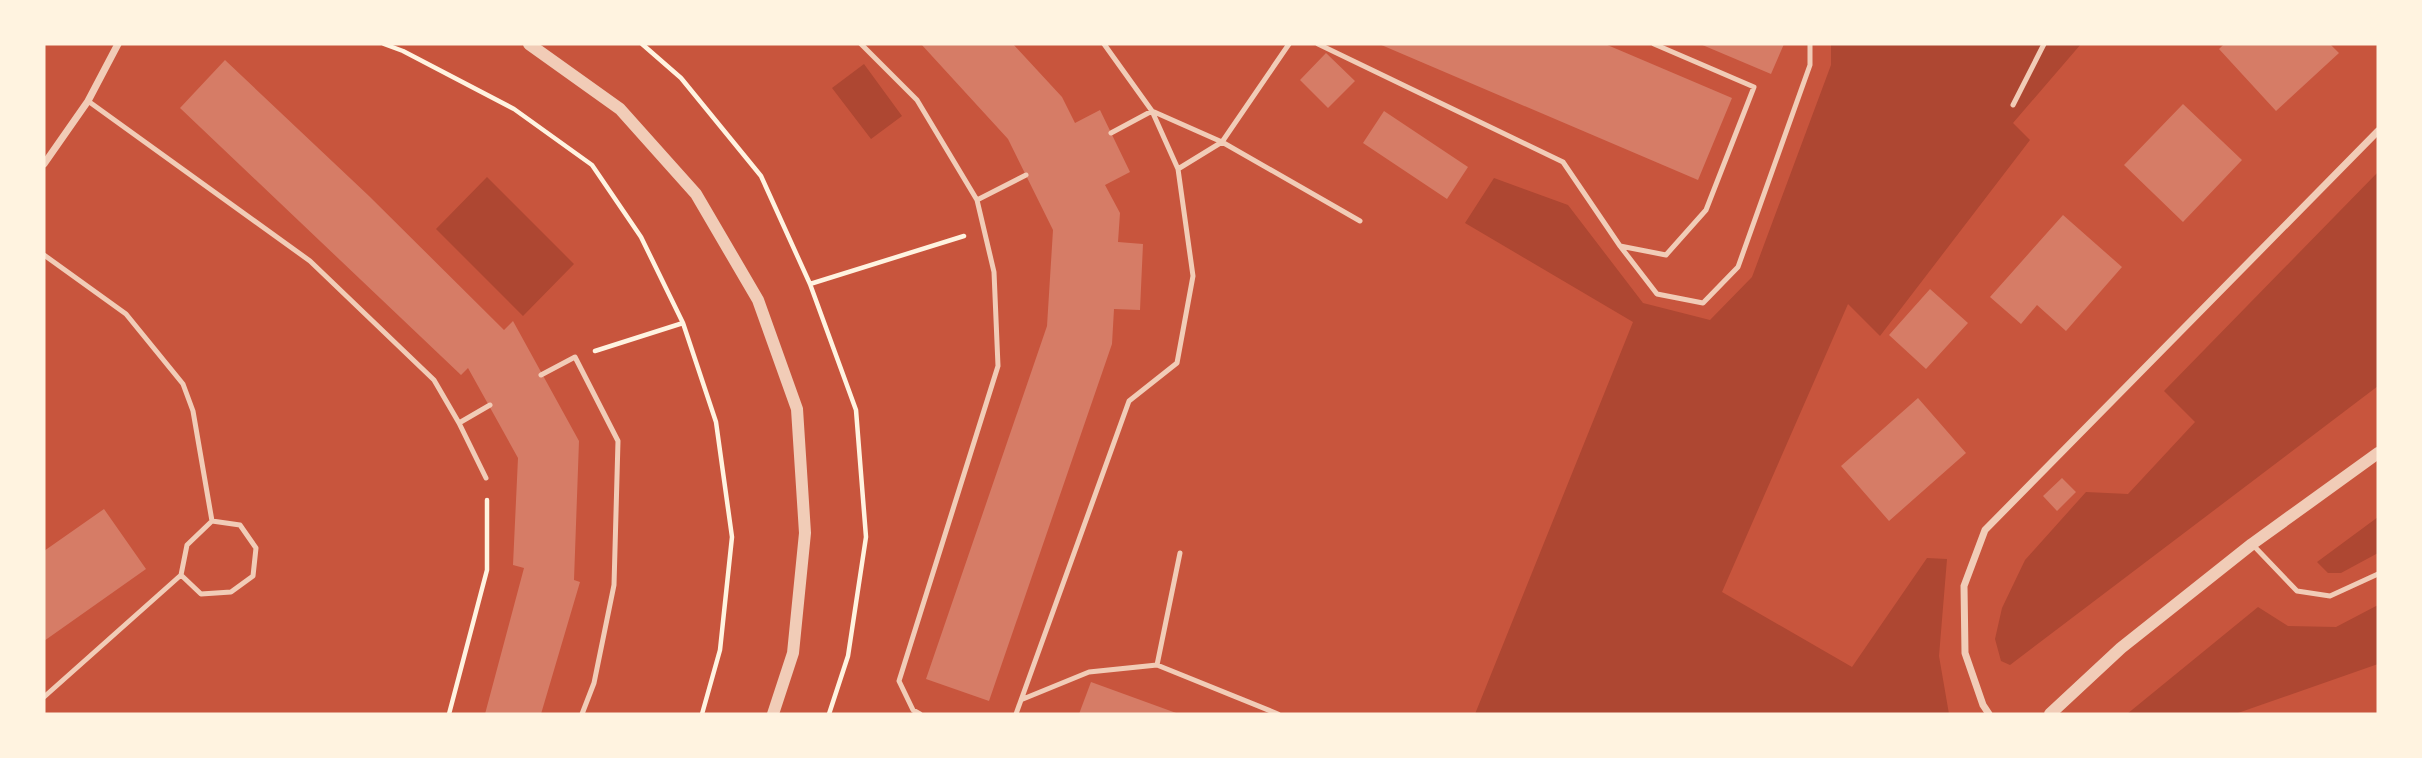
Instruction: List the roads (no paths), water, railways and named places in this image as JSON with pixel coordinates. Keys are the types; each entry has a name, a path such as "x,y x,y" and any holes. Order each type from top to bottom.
{"street":[{"path":"44,164 88,101 118,44"},
{"path":"528,44 620,110 696,194 758,300 797,409 805,533 793,653 773,714"},
{"path":"1989,714 1983,705 1965,653 1964,586 1985,530 2378,131"},
{"path":"2050,714 2121,648 2252,544 2378,453"}],"lane":[{"path":"861,44 918,100 977,200 993,272 998,366 899,681 913,710 920,714"},
{"path":"1016,714 1129,401 1177,363 1193,276 1178,169 1152,111 1104,44"},
{"path":"1178,169 1222,142 1289,44"},
{"path":"1318,44 1563,162 1620,246 1657,294 1703,303 1738,267 1810,65 1810,44"},
{"path":"1620,246 1666,255 1706,210 1754,86 1654,44"},
{"path":"2013,105 2044,44"},
{"path":"88,101 310,261 434,380 486,478"},
{"path":"1111,133 1152,111"},
{"path":"1152,111 1222,142 1360,220"},
{"path":"977,200 1026,175"},
{"path":"44,256 126,314 183,384 193,411 212,521"},
{"path":"541,375 575,357 618,441 614,585 594,683 582,714"},
{"path":"459,423 489,405"},
{"path":"44,697 181,575 187,545 212,521"},
{"path":"181,575 201,594 231,592 253,576 256,548 240,525 212,521"},
{"path":"2252,544 2297,591 2330,596 2378,573"},
{"path":"1157,665 1180,553"},
{"path":"1023,699 1089,672 1157,665 1278,714"}]}
